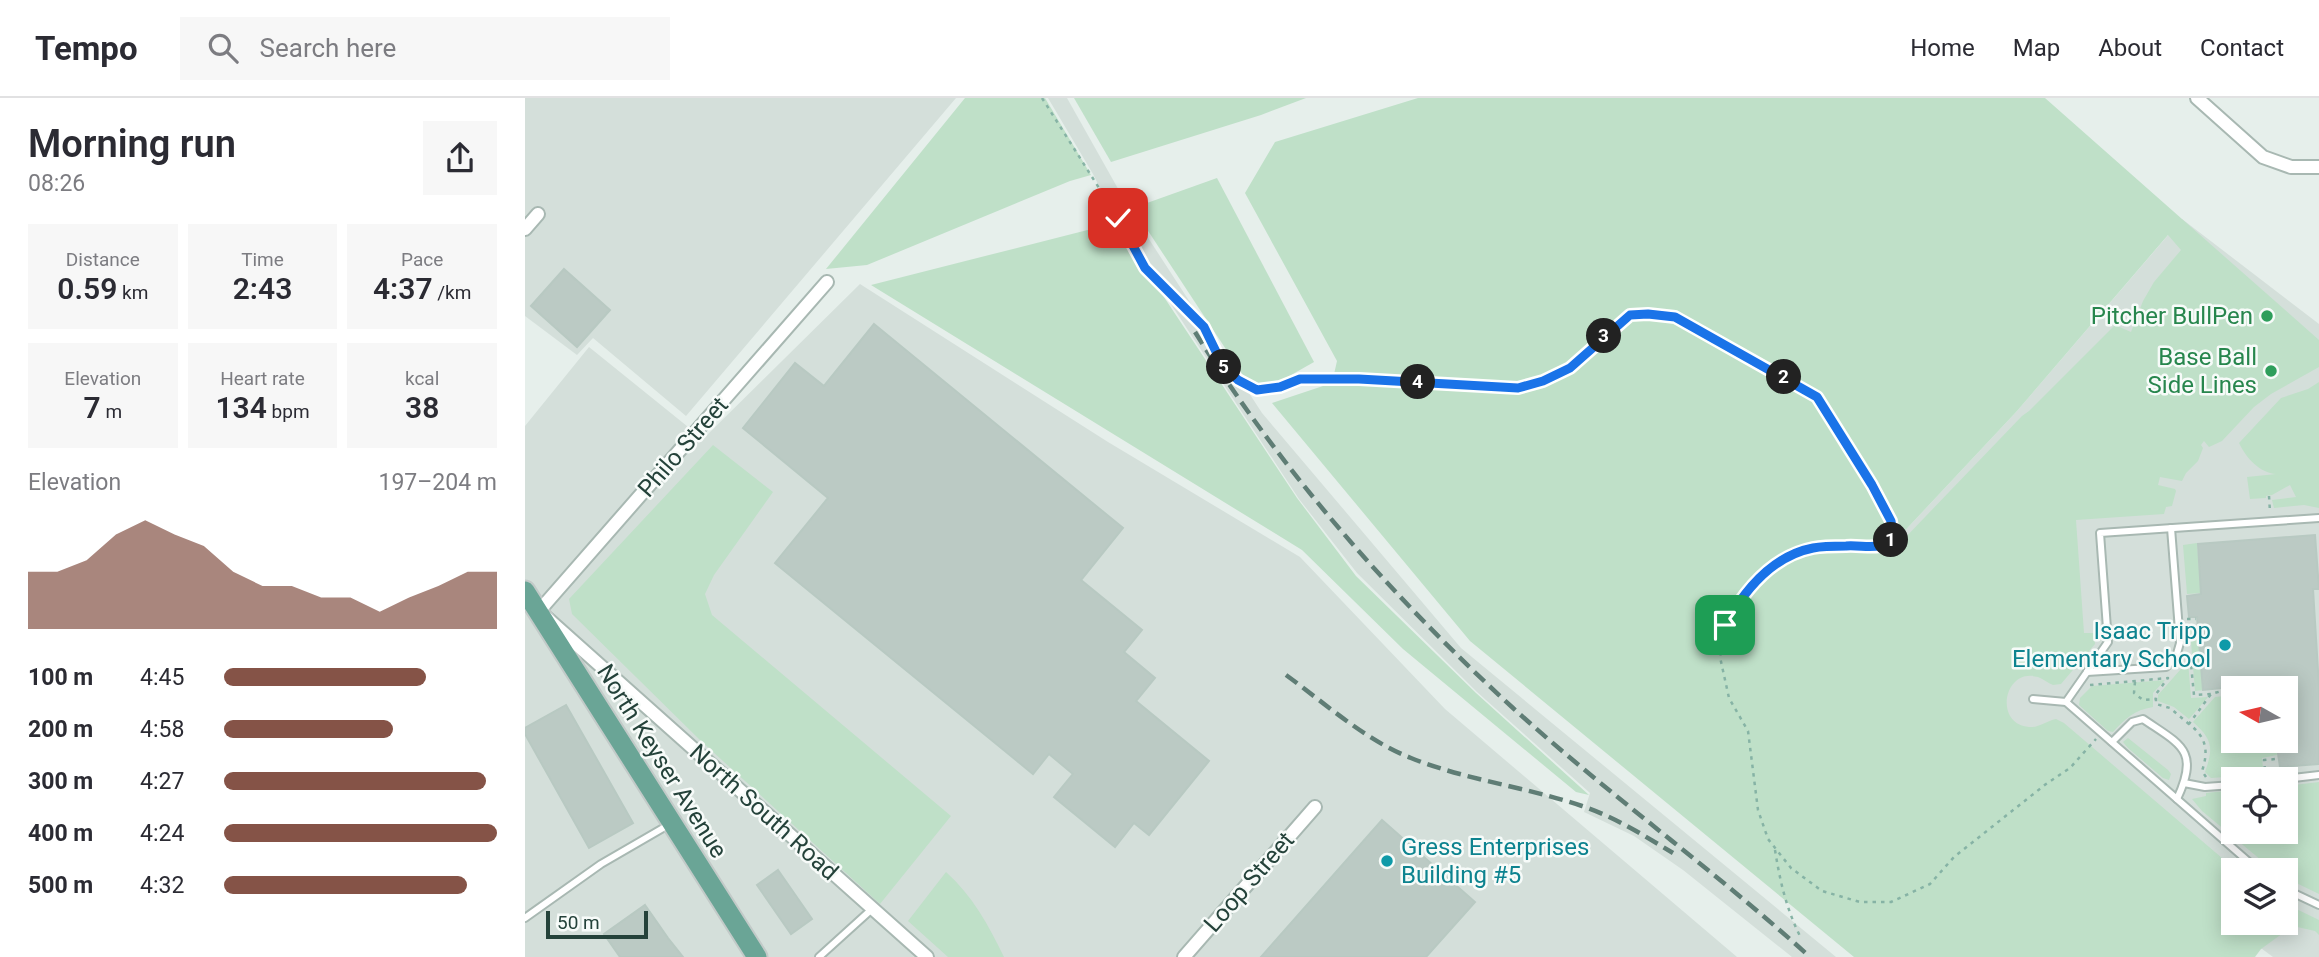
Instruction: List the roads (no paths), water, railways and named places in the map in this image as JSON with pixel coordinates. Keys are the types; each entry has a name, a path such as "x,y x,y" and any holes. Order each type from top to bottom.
{"main road":[{"name":"North Keyser Avenue","path":"525,591 757,957"}],"street":[{"path":"2197,98 2263,157 2291,167 2319,167"},
{"path":"525,229 538,214"},
{"name":"Philo Street","path":"540,611 827,282"},
{"name":"North South Road","path":"540,611 927,957"},
{"name":"Loop Street","path":"1184,957 1315,807"}],"lane":[{"path":"2066,702 2108,642 2100,533 2319,518"},
{"path":"2087,672 2166,667 2176,657 2180,643 2171,528"},
{"path":"2033,699 2066,702 2244,858"},
{"path":"2112,743 2132,722 2143,719 2181,746 2188,764 2188,776 2177,799"},
{"path":"2298,777 2319,775"},
{"path":"2184,783 2205,787 2221,786"},
{"path":"525,918 601,864 672,822"},
{"path":"2298,895 2319,905"},
{"path":"819,957 872,908"}],"railway":[{"path":"1195,332 1264,434 1341,531 1468,666 1549,740 1810,957"},
{"path":"1286,675 1346,721 1378,742 1411,758 1594,810 1673,853"}],"place":[{"name":"Pitcher BullPen","path":"2267,316"},
{"name":"Base Ball Side Lines","path":"2271,371"},
{"name":"Isaac Tripp Elementary School","path":"2225,645"},
{"name":"Gress Enterprises Building #5","path":"1387,861"}]}
